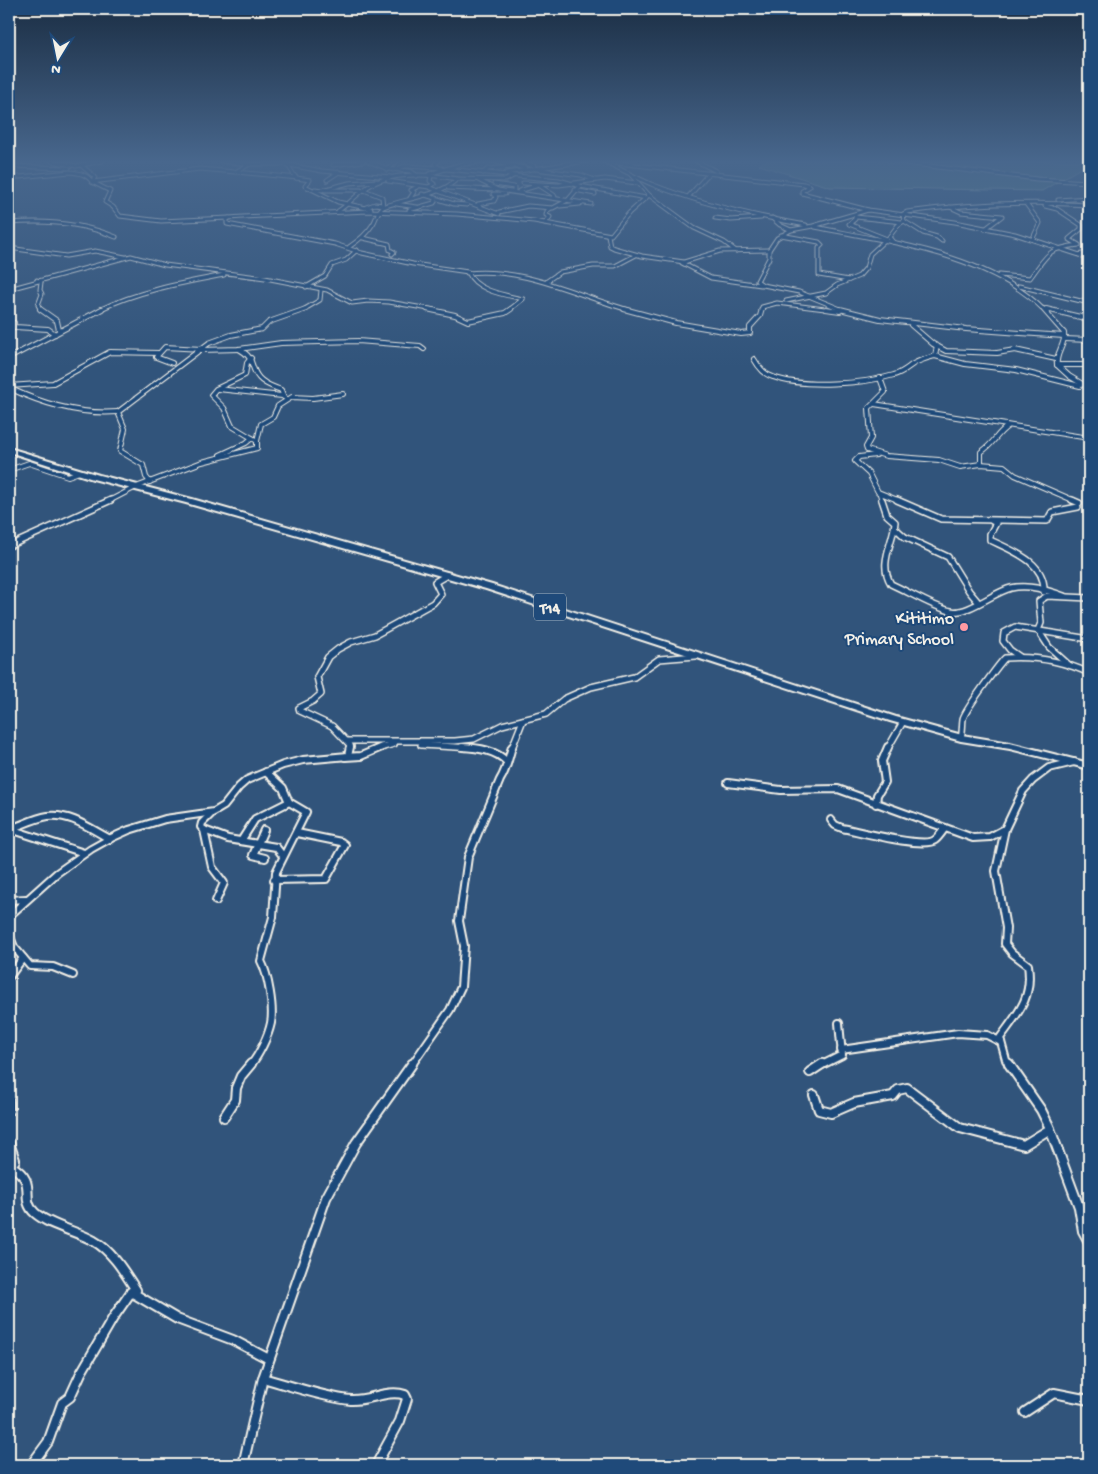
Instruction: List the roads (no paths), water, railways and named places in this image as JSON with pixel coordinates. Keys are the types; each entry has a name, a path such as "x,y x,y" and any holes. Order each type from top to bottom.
{"highway":[{"name":"T14","path":"9,450 79,472 447,575 904,722 961,738 1010,746 1089,766"}],"street":[{"path":"96,230 116,237"},
{"path":"9,289 37,280 134,256 165,265 265,278 333,292 352,303 368,301 389,302 448,313 470,321 506,312 523,299 479,285 473,282 468,272 413,264 349,248 252,230"},
{"path":"349,248 363,238 368,230"},
{"path":"581,230 612,235 616,230"},
{"path":"698,230 724,242 736,251"},
{"path":"763,286 758,281 769,258 769,250 775,240 791,230"},
{"path":"832,230 893,242"},
{"path":"864,230 893,242 996,275 1016,286 1046,310 1064,333 1056,359 1057,365 1069,376 1089,388"},
{"path":"893,242 889,237 896,230"},
{"path":"917,230 942,240"},
{"path":"994,230 1033,238 1056,248 1089,258"},
{"path":"1033,238 1037,230"},
{"path":"996,275 1030,278 1048,252 1056,248 1079,245 1069,239 1078,230"},
{"path":"608,235 612,247 638,255 678,262 690,262 720,251 769,250"},
{"path":"781,235 819,242 822,246 819,248 821,255 818,268 819,275 849,280"},
{"path":"363,238 389,244 390,250 394,252 392,254"},
{"path":"783,302 826,293 861,274 866,268 870,254 884,240"},
{"path":"9,248 66,256 95,251 125,257"},
{"path":"306,287 325,276 332,266 346,260 357,250"},
{"path":"1079,255 1089,252"},
{"path":"546,281 560,272 593,266 615,266 638,255"},
{"path":"678,262 711,278 796,291 848,312"},
{"path":"467,273 513,275 546,281 622,308 677,323 741,334 750,333 750,327 760,316 763,305 771,302 783,302 909,324 1089,340"},
{"path":"9,358 118,301 182,283 226,274"},
{"path":"37,280 41,282 40,290 42,294 38,305 40,309 57,321 57,332"},
{"path":"1016,286 1089,303"},
{"path":"9,387 23,395 69,409 118,412 210,342 262,329 270,321 311,307 319,301 322,293 321,290"},
{"path":"1046,310 1089,319"},
{"path":"9,322 14,323 13,326 15,327 48,329 57,332"},
{"path":"909,324 937,346 955,352 997,353 1014,350 1056,359"},
{"path":"918,330 931,326"},
{"path":"9,387 53,383 110,352 158,353 168,347 238,349 277,344 373,341 404,346 420,346 424,349"},
{"path":"935,356 937,346"},
{"path":"238,349 251,358 258,377 267,385 281,390 286,398"},
{"path":"158,353 157,357 172,363"},
{"path":"754,359 758,366 769,376 789,381 849,384 904,372 913,364 935,356 965,364 1016,370 1089,388"},
{"path":"251,358 247,363 245,375 216,389 211,395 224,408 232,426 257,441"},
{"path":"1057,365 1089,365"},
{"path":"880,378 885,393 869,408 871,438 866,447 869,451 878,454 939,460 960,467 981,464 1007,466 1015,475 1078,505 1052,512 1047,520 1014,519 992,521 942,519 930,515 920,508 880,494"},
{"path":"216,389 286,398 295,396 313,398 343,394"},
{"path":"216,458 254,450 258,447 257,441 261,424 273,416 276,407 286,398"},
{"path":"874,404 1089,438"},
{"path":"118,412 118,416 125,429 120,451 143,465 146,477 150,482"},
{"path":"981,464 981,452 993,444 998,433 1008,426"},
{"path":"9,546 150,482 216,458 246,444 252,438"},
{"path":"878,454 860,457 855,461 869,474 880,494 886,515 894,520 895,528 886,562 886,578 891,584 952,612 958,612 1003,590 1014,587 1045,589 1064,596"},
{"path":"9,470 29,464 68,476 79,472"},
{"path":"992,521 996,524 990,534 990,540 1008,547 1037,566 1046,579 1043,597 1039,602 1041,623 1038,630"},
{"path":"895,528 905,537 948,557 979,603"},
{"path":"345,757 348,756 350,745 332,726 299,709 300,706 313,701 321,694 317,677 331,653 344,645 375,635 433,603 441,594 435,582 447,575"},
{"path":"1043,597 1089,598"},
{"path":"961,738 964,729 963,718 982,691 989,677 1005,658 1004,633 1011,628 1021,627 1089,639"},
{"path":"1038,630 1043,634 1049,647 1069,665"},
{"path":"1006,646 1020,657"},
{"path":"346,741 474,739 502,725 546,714 564,699 591,687 634,677 659,659 696,656"},
{"path":"1005,658 1020,657 1069,665 1089,673"},
{"path":"243,1465 264,1378 326,1198 356,1143 450,1010 457,997 463,973 464,946 459,922 467,858 500,780 507,769 507,762 523,720"},
{"path":"876,804 877,795 885,782 882,761 890,743 904,722"},
{"path":"216,901 224,883 212,867 201,824 211,814 228,803 244,783 266,772 289,762 302,759 362,757 387,744 467,747 496,754 506,759 507,762"},
{"path":"1074,762 1049,768 1033,780 1023,791 1005,829 996,871 1006,928 1005,944 1012,953 1028,965 1030,978 1024,1005 1001,1035 1000,1042 1006,1060 1041,1110 1050,1129 1079,1207 1082,1231 1089,1242"},
{"path":"224,1117 235,1100 236,1088 241,1076 257,1057 271,1023 271,1006 267,980 261,961 273,917 274,880 283,856 297,834 306,812 289,802 283,788 266,772"},
{"path":"728,782 781,790 838,789 945,828 980,838 999,834 1005,829"},
{"path":"241,841 255,820 289,802"},
{"path":"9,916 56,872 84,853 110,839 150,823 178,816 211,814"},
{"path":"9,828 57,815 110,839"},
{"path":"831,820 842,828 918,843 934,841 945,828"},
{"path":"9,828 84,853"},
{"path":"204,830 224,838 288,848"},
{"path":"264,830 253,856 265,858"},
{"path":"274,880 326,879 345,845 341,842 297,834"},
{"path":"276,846 283,856"},
{"path":"9,900 28,899"},
{"path":"9,934 14,947 31,966 59,968 73,975"},
{"path":"9,977 22,958"},
{"path":"810,1072 822,1064 840,1057 839,1023"},
{"path":"841,1050 958,1033 990,1036 1000,1042"},
{"path":"814,1094 820,1110 831,1113 854,1103 893,1096 898,1090 906,1088 963,1130 1024,1145 1050,1129"},
{"path":"9,1102 9,1110"},
{"path":"9,1143 15,1160 10,1169 22,1174 29,1186 27,1202 30,1207 44,1218 95,1241 115,1259 136,1290 131,1292 113,1318 81,1373 70,1397 62,1402 48,1442 31,1465"},
{"path":"131,1292 177,1319 233,1340 270,1359"},
{"path":"264,1378 343,1400 365,1400 392,1394 406,1396 408,1401 402,1416 376,1465"},
{"path":"1025,1412 1054,1393 1089,1400"}],"place":[{"name":"Kititimo Primary School","path":"964,627"}]}
